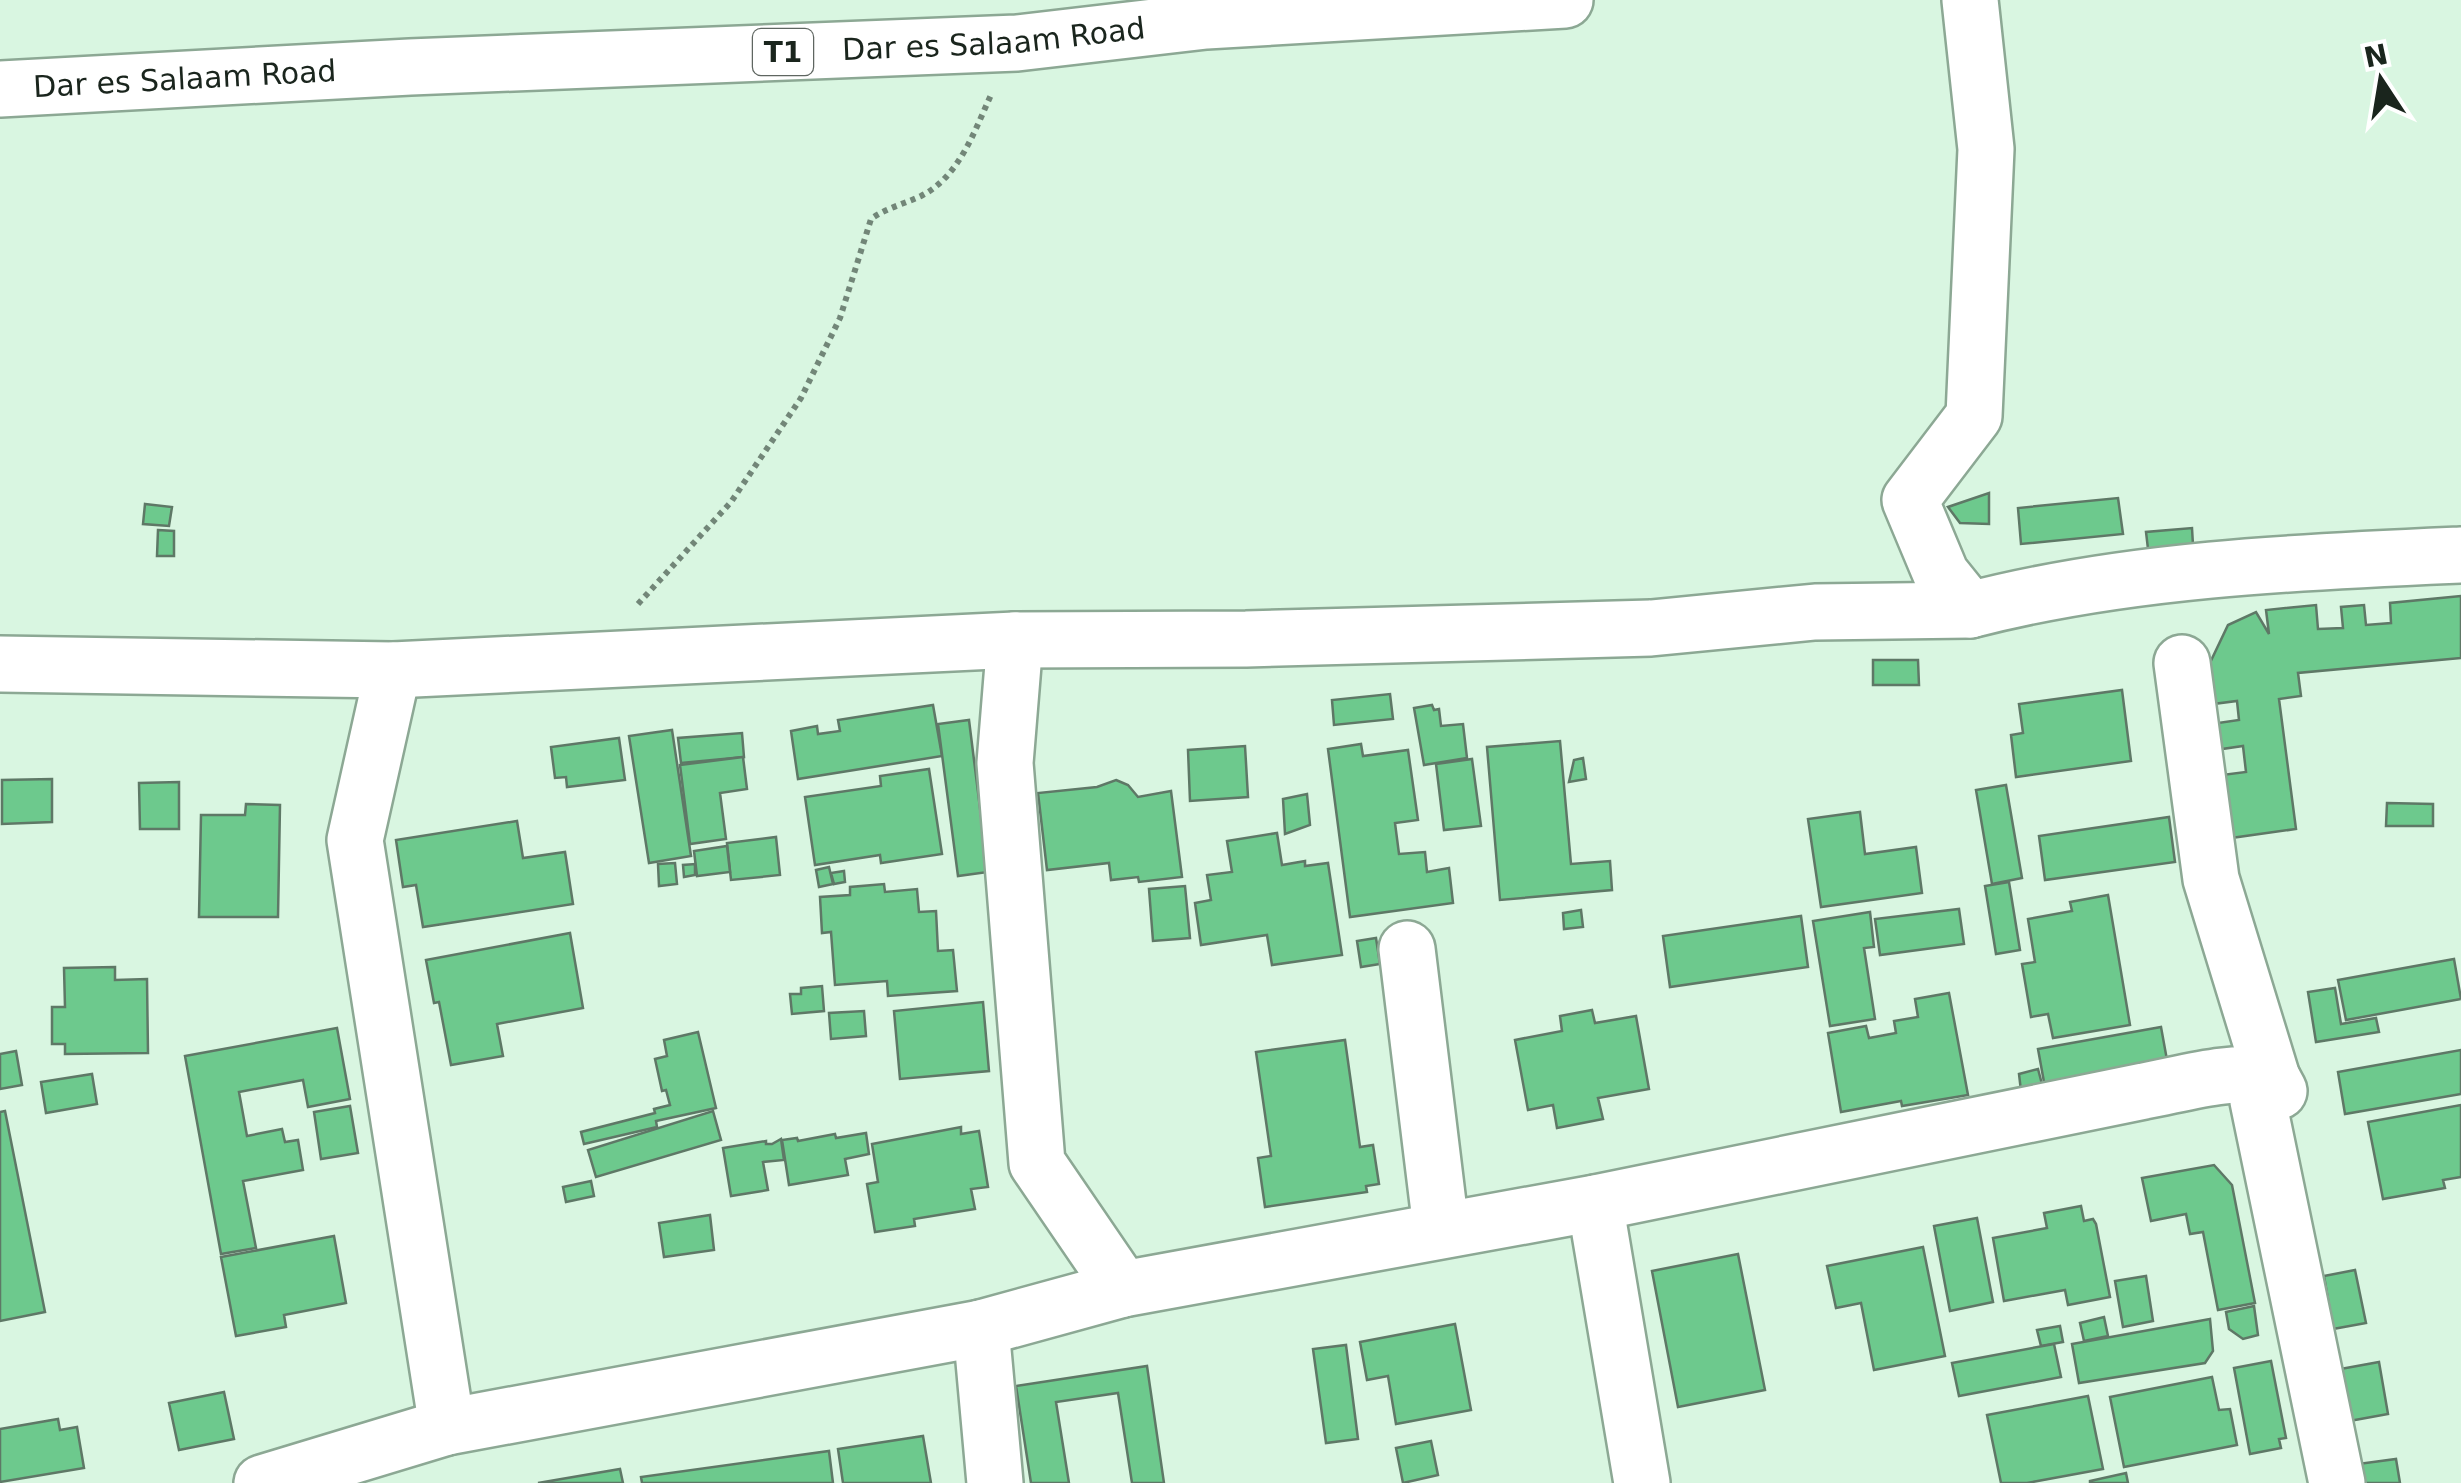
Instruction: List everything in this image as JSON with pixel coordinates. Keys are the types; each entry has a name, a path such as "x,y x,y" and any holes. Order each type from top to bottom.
{"main road":[{"name":"Dar es Salaam Road","path":"0,89 410,67 1017,43 1202,10 1565,0"},
{"path":"1970,0 1986,149 1974,416 1910,500 1941,574 1970,610"},
{"path":"0,664 393,670 1015,640 1631,629 1816,612 1970,610 2019,598 2283,563 2461,555"},
{"path":"1015,640 1005,763 1037,1163 1123,1289"},
{"path":"2182,663 2212,879 2279,1091 2258,1101 2337,1483"},
{"path":"393,670 355,840 447,1426"},
{"path":"1407,949 1441,1228"},
{"path":"262,1483 447,1426 981,1328 1123,1289 1595,1202 2144,1091 2230,1076 2258,1074 2272,1078"},
{"path":"1595,1202 1642,1483"},
{"path":"981,1328 995,1483"}],"path":[{"path":"582,662 731,502 800,398 825,352 840,318 868,223 881,212 924,195 951,172 1017,43"}],"building":[{"path":"1989,493 1989,524 1960,523 1948,507"},
{"path":"2118,498 2123,534 2021,544 2018,508"},
{"path":"145,504 172,507 169,526 143,524"},
{"path":"2192,528 2193,545 2148,549 2146,532"},
{"path":"158,530 174,531 174,556 157,556"},
{"path":"2461,596 2461,658 2298,673 2301,696 2279,699 2296,829 2231,838 2222,775 2246,772 2243,746 2222,749 2218,723 2239,720 2237,701 2213,704 2208,667 2228,625 2256,612 2269,634 2266,610 2316,605 2318,629 2343,628 2341,607 2364,605 2366,625 2391,623 2390,603"},
{"path":"1873,660 1918,660 1919,685 1873,685"},
{"path":"2122,690 2131,761 2016,777 2011,735 2023,733 2019,704"},
{"path":"1390,694 1393,719 1334,725 1332,700"},
{"path":"933,705 942,756 798,779 791,731 817,726 818,734 840,731 838,720"},
{"path":"1432,705 1434,710 1439,709 1441,726 1463,724 1467,758 1424,765 1414,708"},
{"path":"969,720 988,872 958,876 938,724"},
{"path":"672,730 691,856 649,863 629,736"},
{"path":"742,733 744,757 681,763 678,738"},
{"path":"619,738 625,780 567,787 566,777 555,778 551,747"},
{"path":"1560,741 1571,864 1610,861 1612,890 1500,900 1487,747"},
{"path":"1361,744 1363,756 1408,750 1418,820 1395,823 1399,854 1425,852 1427,872 1449,868 1453,903 1350,917 1328,749"},
{"path":"1245,746 1248,797 1190,801 1188,750"},
{"path":"743,757 747,789 720,793 726,839 690,844 680,765"},
{"path":"1583,758 1586,779 1569,782 1574,760"},
{"path":"1472,759 1481,826 1444,830 1436,764"},
{"path":"929,769 942,854 881,863 880,855 815,865 805,797 881,786 880,776"},
{"path":"52,779 52,822 2,824 2,780"},
{"path":"1116,780 1128,785 1138,797 1171,791 1182,877 1139,882 1138,877 1111,880 1109,863 1047,870 1038,793 1097,787"},
{"path":"179,782 179,829 140,829 139,783"},
{"path":"2006,785 2022,878 1992,884 1976,790"},
{"path":"1307,794 1310,825 1285,834 1283,799"},
{"path":"2387,803 2433,804 2433,826 2386,826"},
{"path":"246,804 280,805 278,917 199,917 201,815 245,815"},
{"path":"1860,812 1865,854 1916,847 1922,893 1821,907 1808,819"},
{"path":"2169,817 2175,862 2045,880 2039,836"},
{"path":"517,821 523,858 565,852 573,904 423,927 416,885 403,887 396,840"},
{"path":"1277,833 1282,865 1328,863 1342,955 1272,965 1267,935 1201,945 1195,903 1211,900 1207,875 1232,872 1227,841"},
{"path":"776,837 780,875 731,880 727,843"},
{"path":"727,846 730,872 697,876 694,851"},
{"path":"675,863 677,884 659,886 658,864"},
{"path":"695,864 695,875 684,877 683,865"},
{"path":"829,867 833,884 819,887 816,870"},
{"path":"844,871 845,882 834,884 831,873"},
{"path":"2009,882 2020,950 1996,954 1985,886"},
{"path":"884,884 885,892 917,889 919,912 936,911 938,951 953,950 957,991 888,996 887,981 835,985 831,932 822,933 820,897 850,895 850,887"},
{"path":"1185,886 1190,938 1153,941 1149,889"},
{"path":"2108,895 2130,1025 2053,1038 2048,1014 2031,1017 2022,964 2035,962 2028,919 2072,911 2070,902"},
{"path":"1959,909 1964,944 1880,955 1875,919"},
{"path":"1581,910 1583,927 1564,929 1563,913"},
{"path":"1870,912 1874,947 1864,948 1875,1019 1830,1026 1813,921"},
{"path":"1801,916 1808,967 1670,987 1663,936"},
{"path":"570,933 583,1008 497,1024 503,1056 451,1065 426,960"},
{"path":"1376,938 1380,964 1361,967 1357,941"},
{"path":"2454,959 2461,999 2346,1020 2338,980"},
{"path":"115,967 115,980 147,979 148,1053 65,1054 65,1044 52,1044 52,1007 65,1007 64,968"},
{"path":"822,986 824,1011 792,1014 790,994 801,994 801,988"},
{"path":"2335,988 2341,1024 2376,1018 2379,1032 2316,1042 2308,992"},
{"path":"1949,993 1968,1095 1841,1112 1828,1033 1866,1026 1869,1038 1896,1033 1894,1021 1918,1017 1915,999"},
{"path":"983,1002 989,1071 900,1079 894,1011"},
{"path":"1592,1010 1595,1023 1636,1016 1649,1089 1598,1098 1603,1119 1557,1128 1553,1105 1528,1110 1515,1040 1562,1031 1560,1016"},
{"path":"864,1011 866,1036 831,1039 829,1013"},
{"path":"2161,1027 2169,1071 2046,1093 2038,1049"},
{"path":"337,1028 350,1099 308,1107 303,1080 239,1092 247,1136 282,1129 285,1142 298,1140 303,1170 243,1181 256,1248 221,1254 185,1056"},
{"path":"698,1032 716,1108 656,1121 657,1127 584,1144 581,1132 655,1113 654,1109 670,1105 666,1090 662,1091 655,1059 667,1056 664,1040"},
{"path":"1345,1040 1360,1147 1373,1145 1379,1184 1366,1186 1367,1192 1265,1207 1258,1158 1271,1156 1256,1052"},
{"path":"2461,1050 2461,1094 2345,1114 2338,1072"},
{"path":"16,1051 22,1085 0,1089 0,1054"},
{"path":"2038,1069 2043,1088 2021,1091 2019,1074"},
{"path":"92,1074 97,1104 46,1113 41,1082"},
{"path":"2461,1105 2461,1177 2443,1180 2445,1188 2383,1199 2368,1122"},
{"path":"350,1106 358,1153 321,1159 314,1112"},
{"path":"5,1111 45,1312 0,1321 0,1112"},
{"path":"713,1111 721,1140 596,1177 588,1150"},
{"path":"961,1127 961,1134 979,1131 988,1187 971,1189 975,1209 914,1219 915,1226 875,1232 867,1184 878,1182 872,1144"},
{"path":"866,1133 869,1154 845,1159 848,1175 789,1185 782,1140"},
{"path":"781,1139 784,1160 763,1162 768,1190 731,1196 723,1148 766,1141 772,1144"},
{"path":"2214,1165 2232,1185 2255,1303 2218,1310 2203,1232 2190,1234 2186,1214 2151,1221 2142,1178"},
{"path":"591,1181 594,1196 566,1202 563,1187"},
{"path":"2081,1206 2084,1221 2093,1219 2096,1224 2110,1297 2068,1305 2065,1290 2004,1301 1993,1238 2047,1228 2044,1213"},
{"path":"710,1215 714,1250 664,1257 659,1223"},
{"path":"1977,1218 1993,1302 1950,1311 1934,1226"},
{"path":"334,1236 346,1303 284,1315 286,1327 236,1336 221,1257"},
{"path":"1923,1247 1945,1356 1874,1370 1861,1303 1836,1308 1827,1266"},
{"path":"1738,1254 1765,1390 1678,1407 1652,1271"},
{"path":"2355,1270 2366,1323 2333,1329 2324,1276"},
{"path":"2146,1276 2153,1321 2123,1327 2115,1281"},
{"path":"2254,1306 2258,1335 2243,1339 2229,1329 2226,1312"},
{"path":"2104,1317 2108,1336 2084,1341 2080,1323"},
{"path":"2210,1319 2213,1351 2205,1363 2079,1383 2072,1344"},
{"path":"1455,1324 1471,1410 1396,1424 1388,1376 1367,1380 1360,1342"},
{"path":"2060,1326 2063,1342 2041,1346 2037,1330"},
{"path":"2054,1344 2061,1377 1959,1396 1952,1363"},
{"path":"1346,1345 1358,1439 1326,1443 1313,1349"},
{"path":"2271,1361 2286,1438 2279,1439 2281,1448 2250,1454 2234,1368"},
{"path":"2379,1362 2388,1414 2344,1422 2335,1370"},
{"path":"1147,1366 1164,1483 1132,1483 1118,1393 1056,1402 1069,1483 1031,1483 1016,1386"},
{"path":"2212,1377 2219,1410 2230,1409 2237,1445 2124,1467 2110,1397"},
{"path":"224,1392 234,1439 179,1450 169,1403"},
{"path":"2088,1396 2103,1469 2027,1483 2001,1483 1987,1415"},
{"path":"58,1419 60,1430 77,1427 84,1468 0,1482 0,1429"},
{"path":"923,1436 931,1483 843,1483 838,1449"},
{"path":"1431,1441 1438,1475 1403,1483 1396,1448"},
{"path":"829,1451 833,1483 642,1483 641,1477"},
{"path":"2396,1459 2400,1483 2361,1483 2358,1464"},
{"path":"620,1469 623,1483 538,1483"},
{"path":"2126,1473 2128,1483 2090,1483 2090,1481"}]}
